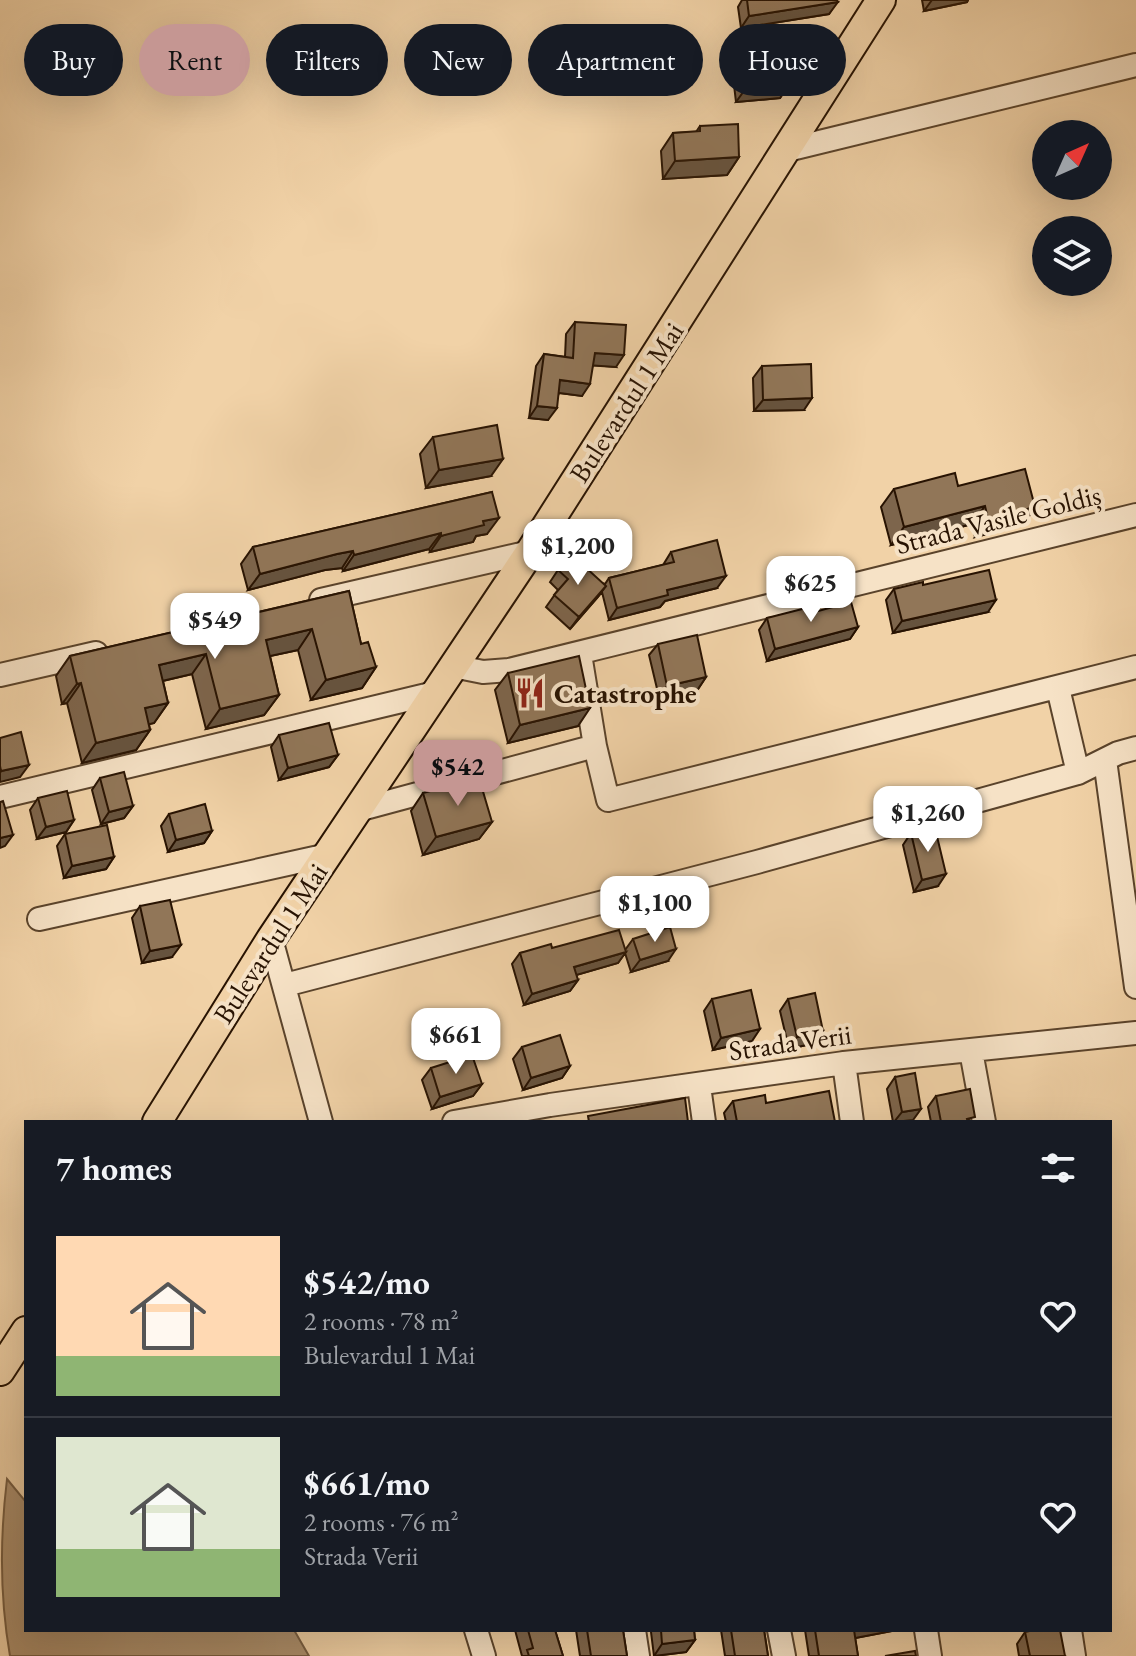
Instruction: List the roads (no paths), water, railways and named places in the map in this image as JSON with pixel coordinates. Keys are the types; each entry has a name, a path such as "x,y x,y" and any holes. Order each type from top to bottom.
{"main road":[{"name":"Bulevardul 1 Mai","path":"158,1120 271,939 530,552 881,0"},
{"path":"0,1371 24,1334"}],"street":[{"path":"787,150 1136,65"},
{"name":"Strada Vasile Goldiș","path":"453,666 483,672 509,670 1136,515"},
{"path":"296,606 530,552"},
{"path":"0,675 125,646"},
{"path":"580,654 595,746 608,800 1136,667"},
{"path":"1058,688 1078,773"},
{"path":"0,797 435,693"},
{"path":"358,810 595,746"},
{"path":"285,985 757,862 1078,773 1136,748"},
{"path":"1105,760 1136,987"},
{"path":"39,919 328,855"},
{"path":"271,939 320,1120"},
{"name":"Strada Verii","path":"478,1120 551,1114 844,1063 1136,1033"},
{"path":"971,1051 984,1120"},
{"path":"844,1063 852,1120"},
{"path":"699,1086 704,1120"},
{"path":"477,1632 484,1656"},
{"path":"634,1632 638,1656"},
{"path":"779,1632 784,1656"},
{"path":"926,1632 930,1656"},
{"path":"1070,1632 1074,1656"}],"place":[{"name":"Catastrophe","path":"530,693"}]}
